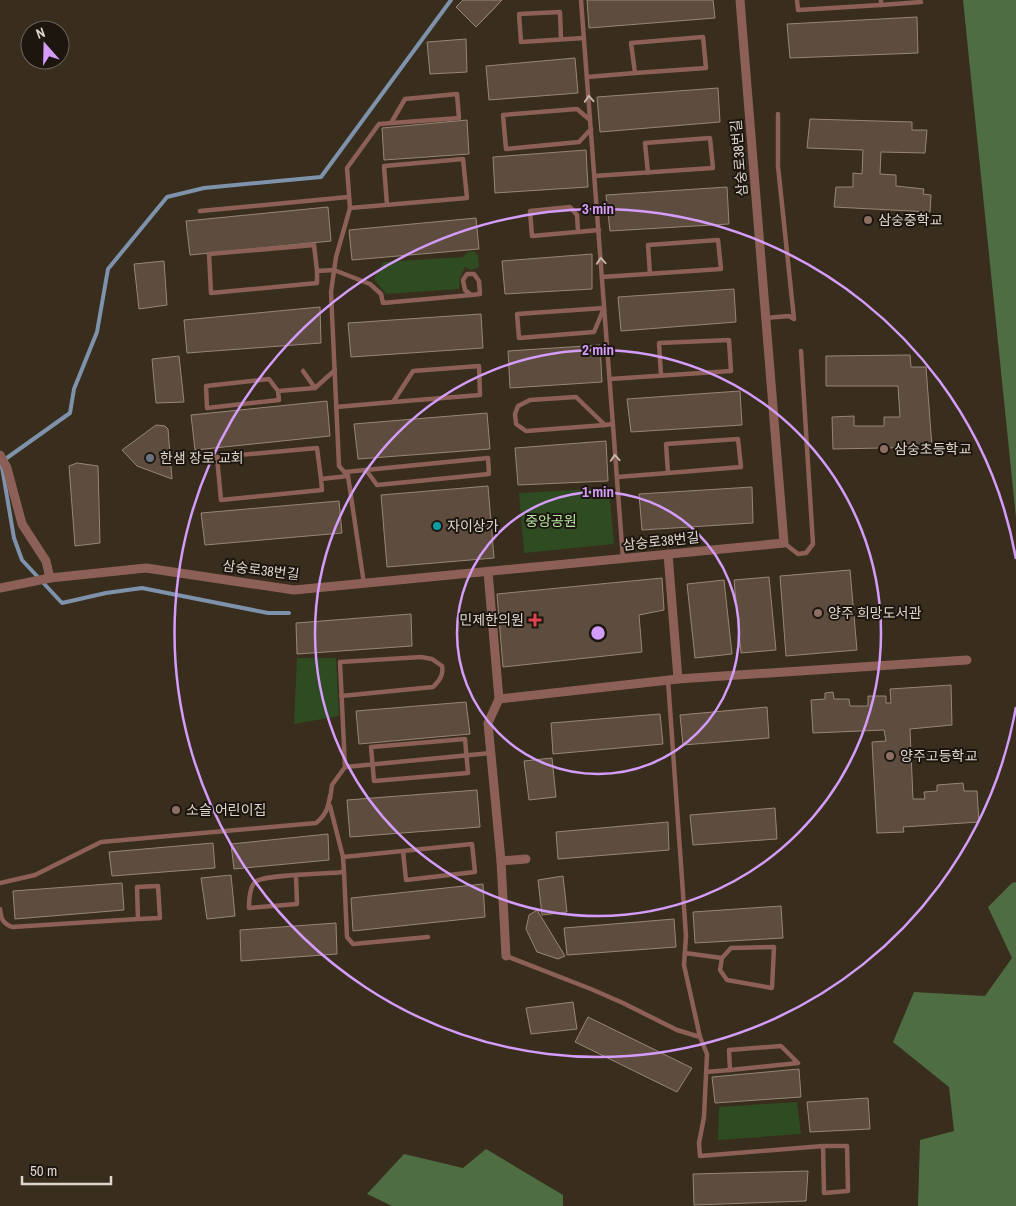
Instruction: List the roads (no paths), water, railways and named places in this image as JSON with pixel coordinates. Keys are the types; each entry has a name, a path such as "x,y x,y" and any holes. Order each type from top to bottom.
{"street":[{"name":"삼숭로38번길","path":"0,588 48,578 146,568 294,590 784,543 740,0"},
{"path":"0,456 6,466 22,524 46,561 48,578"},
{"path":"668,554 678,679"},
{"path":"488,572 499,699 488,723 506,956"},
{"path":"499,699 678,679 967,660"},
{"path":"500,861 526,858"}],"lane":[{"path":"582,0 623,559"},
{"path":"797,0 798,10 881,2 921,2"},
{"path":"561,40 560,12 519,14 520,42 561,40 584,38"},
{"path":"587,77 706,68 703,38 631,43 635,73"},
{"path":"364,584 346,474 339,466 331,292 336,257 350,208 347,168 379,124 458,118 457,94 405,99 391,123"},
{"path":"590,120 577,109 503,115 506,148 579,142 591,129"},
{"path":"766,318 789,316 794,319 778,166 778,114"},
{"path":"594,176 648,173 713,168 710,138 645,143 648,173"},
{"path":"350,208 387,205 466,198 463,159 384,166 387,205"},
{"path":"200,211 348,197"},
{"path":"578,232 577,215 570,207 530,211 532,236 578,232 599,230"},
{"path":"602,277 650,274 720,269 718,240 648,245 650,274"},
{"path":"314,245 317,271 317,283 211,293 208,254 314,245"},
{"path":"317,271 334,270 370,284 381,294 383,303 471,295 480,294 479,281 474,274 467,274 463,280 465,290 471,295"},
{"path":"604,308 594,332 519,338 517,314 604,308"},
{"path":"610,378 731,371 729,340 659,343 661,374"},
{"path":"784,543 798,554 806,553 813,544 801,350"},
{"path":"336,407 480,395 479,366 413,371 393,402"},
{"path":"278,391 315,388 335,370"},
{"path":"303,371 315,388"},
{"path":"269,379 278,391 279,400 207,408 206,386 269,379"},
{"path":"604,425 576,397 530,400 518,406 514,414 516,424 526,431 604,425 613,424"},
{"path":"617,477 668,474 741,467 738,438 666,444 668,474"},
{"path":"317,448 321,479 322,490 221,500 217,457 317,448"},
{"path":"321,479 366,470 488,458 489,474 377,484 366,470"},
{"path":"0,883 35,875 101,842 316,822 323,817 327,810 332,784 345,767 341,696 340,662 421,656 432,659 442,666 443,672 433,687 341,696"},
{"path":"668,680 680,838 684,965 688,990 700,1037 707,1054 704,1117 699,1143 700,1156 823,1146 847,1146 848,1191 824,1193 823,1146"},
{"path":"465,739 468,773 374,781 373,764 372,747 465,739"},
{"path":"345,767 491,753"},
{"path":"330,796 330,809 343,857 347,937 353,944 428,937"},
{"path":"343,857 472,844 475,872 406,880 403,851"},
{"path":"296,876 297,904 249,908 250,894 254,883 261,879 296,876 344,872"},
{"path":"0,909 0,917 5,924 12,927 138,919 137,887 158,886 160,918 138,919"},
{"path":"774,947 772,988 727,980 720,970 722,958 731,948 774,947"},
{"path":"685,953 722,958"},
{"path":"506,956 591,989 677,1030 700,1037"},
{"path":"706,1072 730,1070 798,1063 781,1046 728,1050 730,1070"}],"waterway":[{"path":"4,460 70,413 74,389 97,332 108,269 167,197 204,188 321,177 451,0"},
{"path":"0,466 2,467 14,538 22,560 62,603 106,593 142,588 268,613 289,613"}],"place":[{"name":"삼숭중학교","path":"868,220"},
{"name":"삼숭초등학교","path":"884,449"},
{"name":"한샘 장로 교회","path":"150,458"},
{"name":"자이상가","path":"437,526"},
{"name":"양주 희망도서관","path":"818,613"},
{"name":"민제한의원","path":"535,620"},
{"name":"양주고등학교","path":"890,756"},
{"name":"소슬 어린이집","path":"176,810"}],"park label":[{"name":"중앙공원","path":"551,521"}]}
